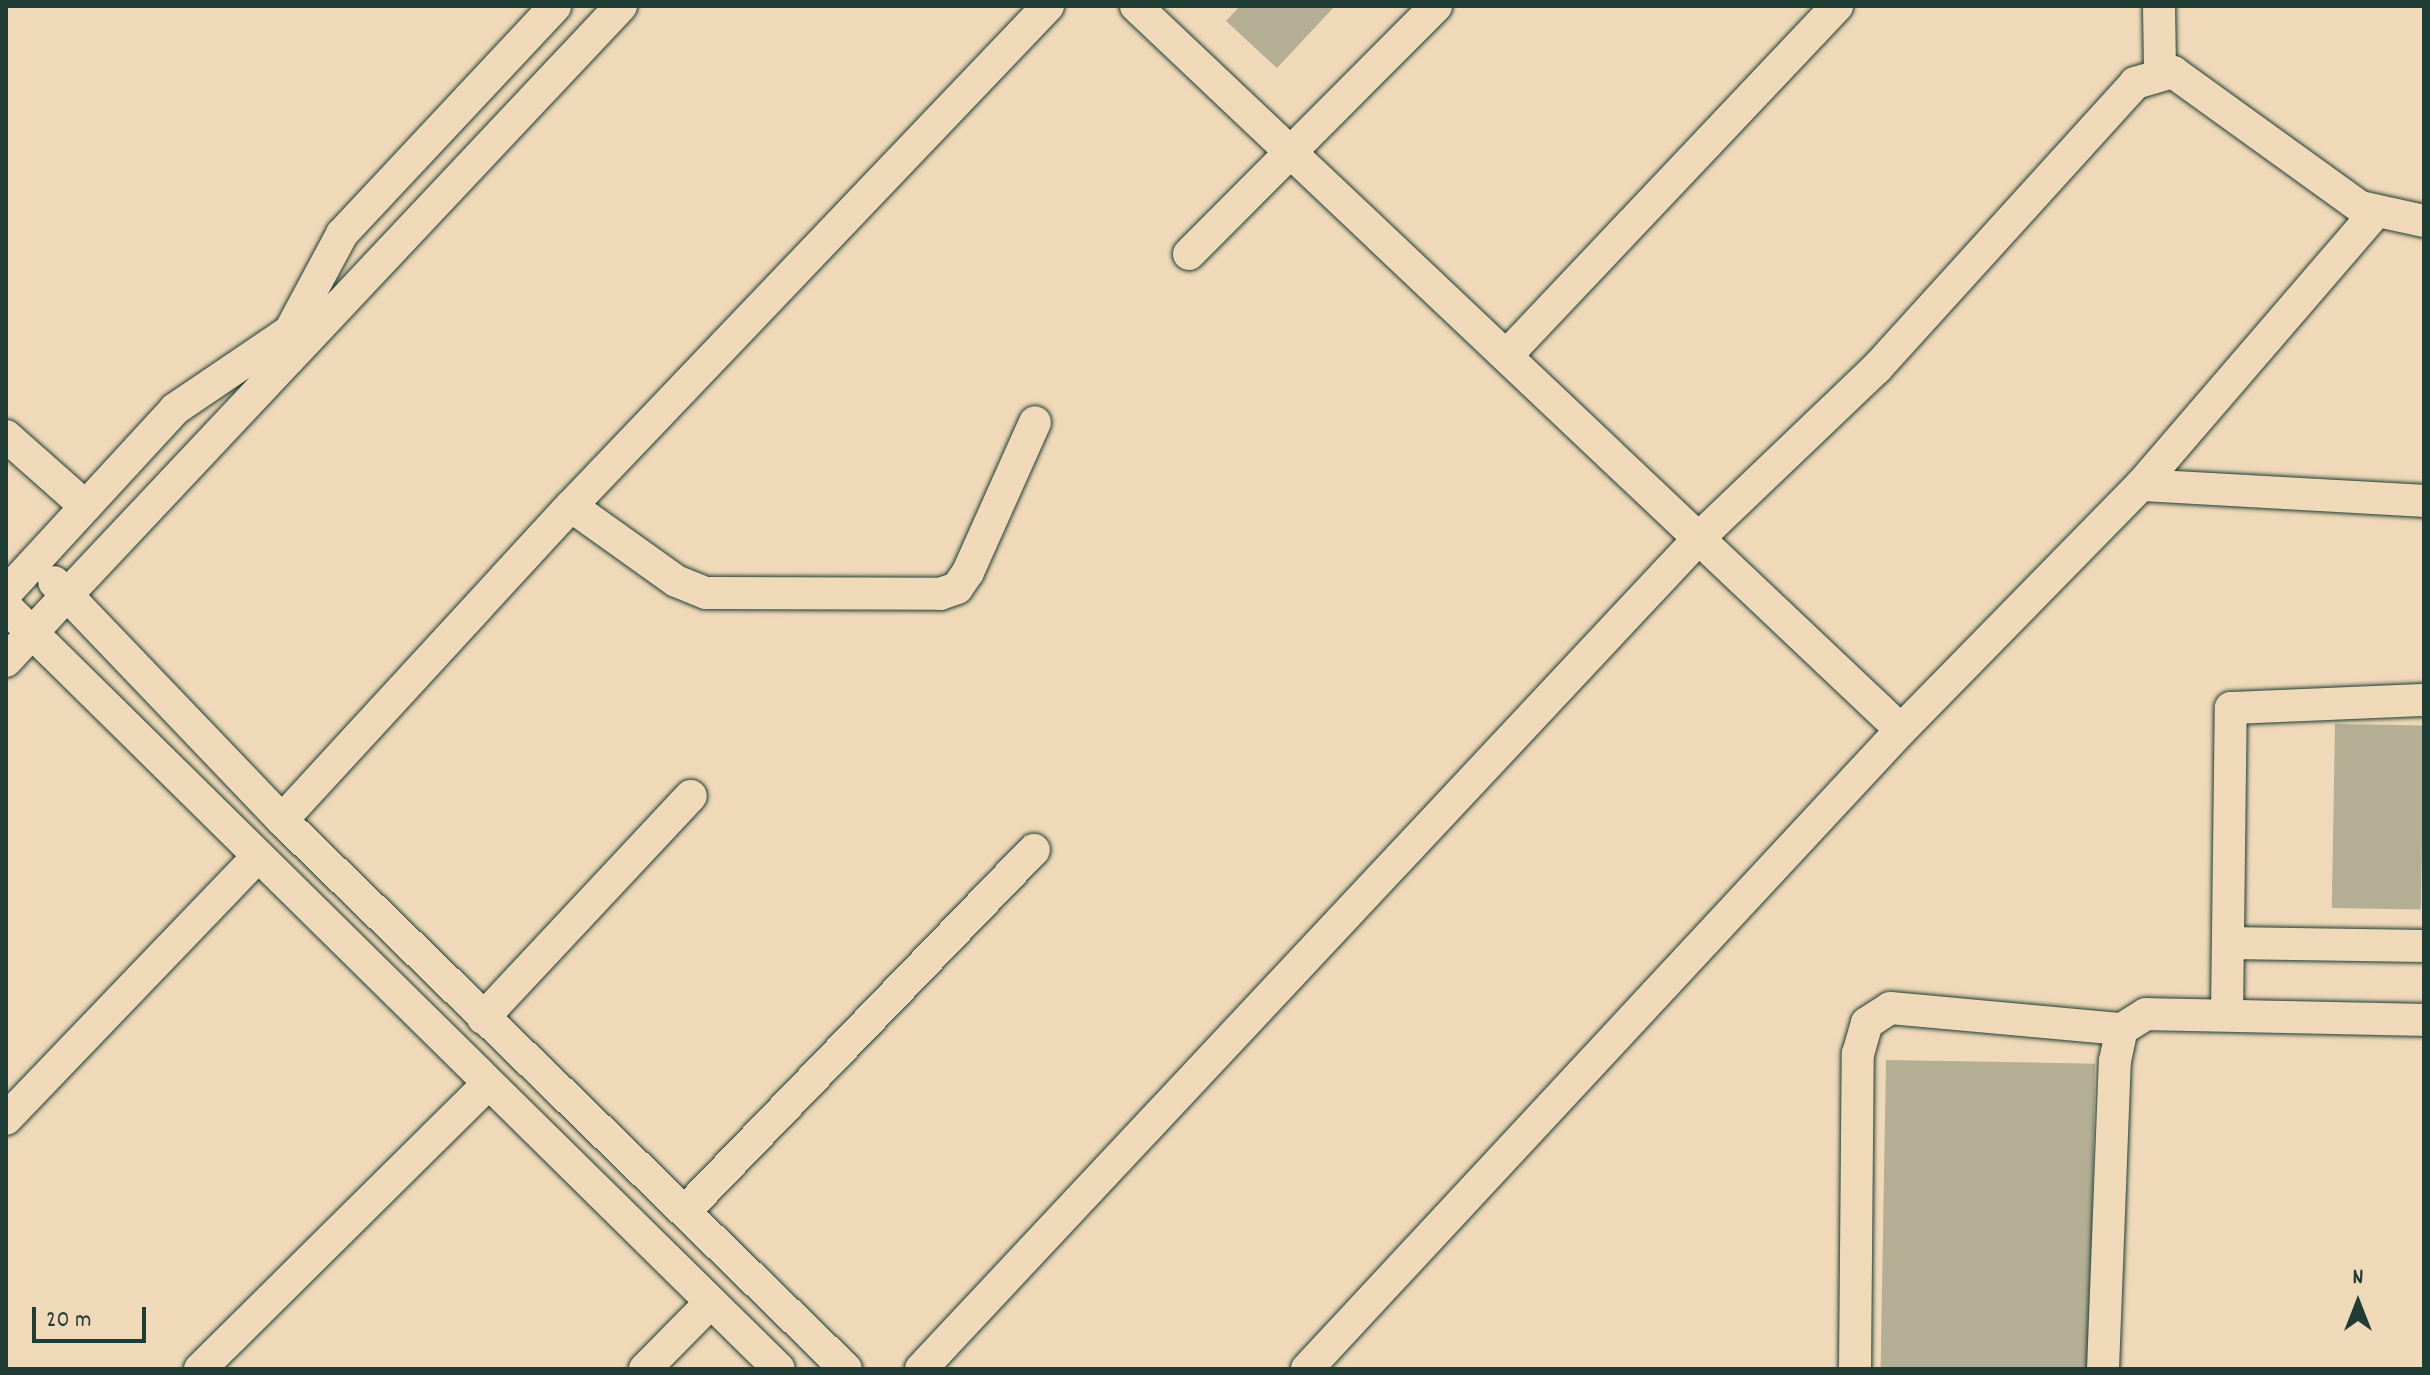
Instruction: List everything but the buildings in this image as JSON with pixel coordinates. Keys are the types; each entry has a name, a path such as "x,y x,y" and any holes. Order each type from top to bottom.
{"street":[{"path":"6,593 175,409 312,321 342,234 555,6"},
{"path":"6,661 312,321 621,6"},
{"path":"282,820 571,506 1048,6"},
{"path":"1136,6 1290,157 1508,354 1901,730"},
{"path":"1189,254 1290,157 1436,6"},
{"path":"1508,354 1837,6"},
{"path":"2159,6 2160,71"},
{"path":"921,1369 1700,537 1877,368 2135,83 2160,71 2173,72 2375,213 2424,221"},
{"path":"1307,1369 1901,730 2141,485 2375,213"},
{"path":"571,506 676,581 706,593 940,594 957,588 968,572 1035,422"},
{"path":"6,436 85,506"},
{"path":"2141,485 2424,501"},
{"path":"33,564 67,595 282,820 483,1018 688,1208 846,1369"},
{"path":"6,607 255,859 779,1369"},
{"path":"2227,1015 2231,708 2424,700"},
{"path":"483,1018 691,796"},
{"path":"688,1208 1034,850"},
{"path":"6,1119 255,859"},
{"path":"2228,943 2424,946"},
{"path":"1855,1369 1858,1054 1867,1023 1890,1008 2122,1029 2146,1014 2424,1020"},
{"path":"2103,1369 2115,1061 2122,1029"},
{"path":"200,1369 486,1086"},
{"path":"595,1188 627,1152"},
{"path":"645,1369 709,1304"}]}
